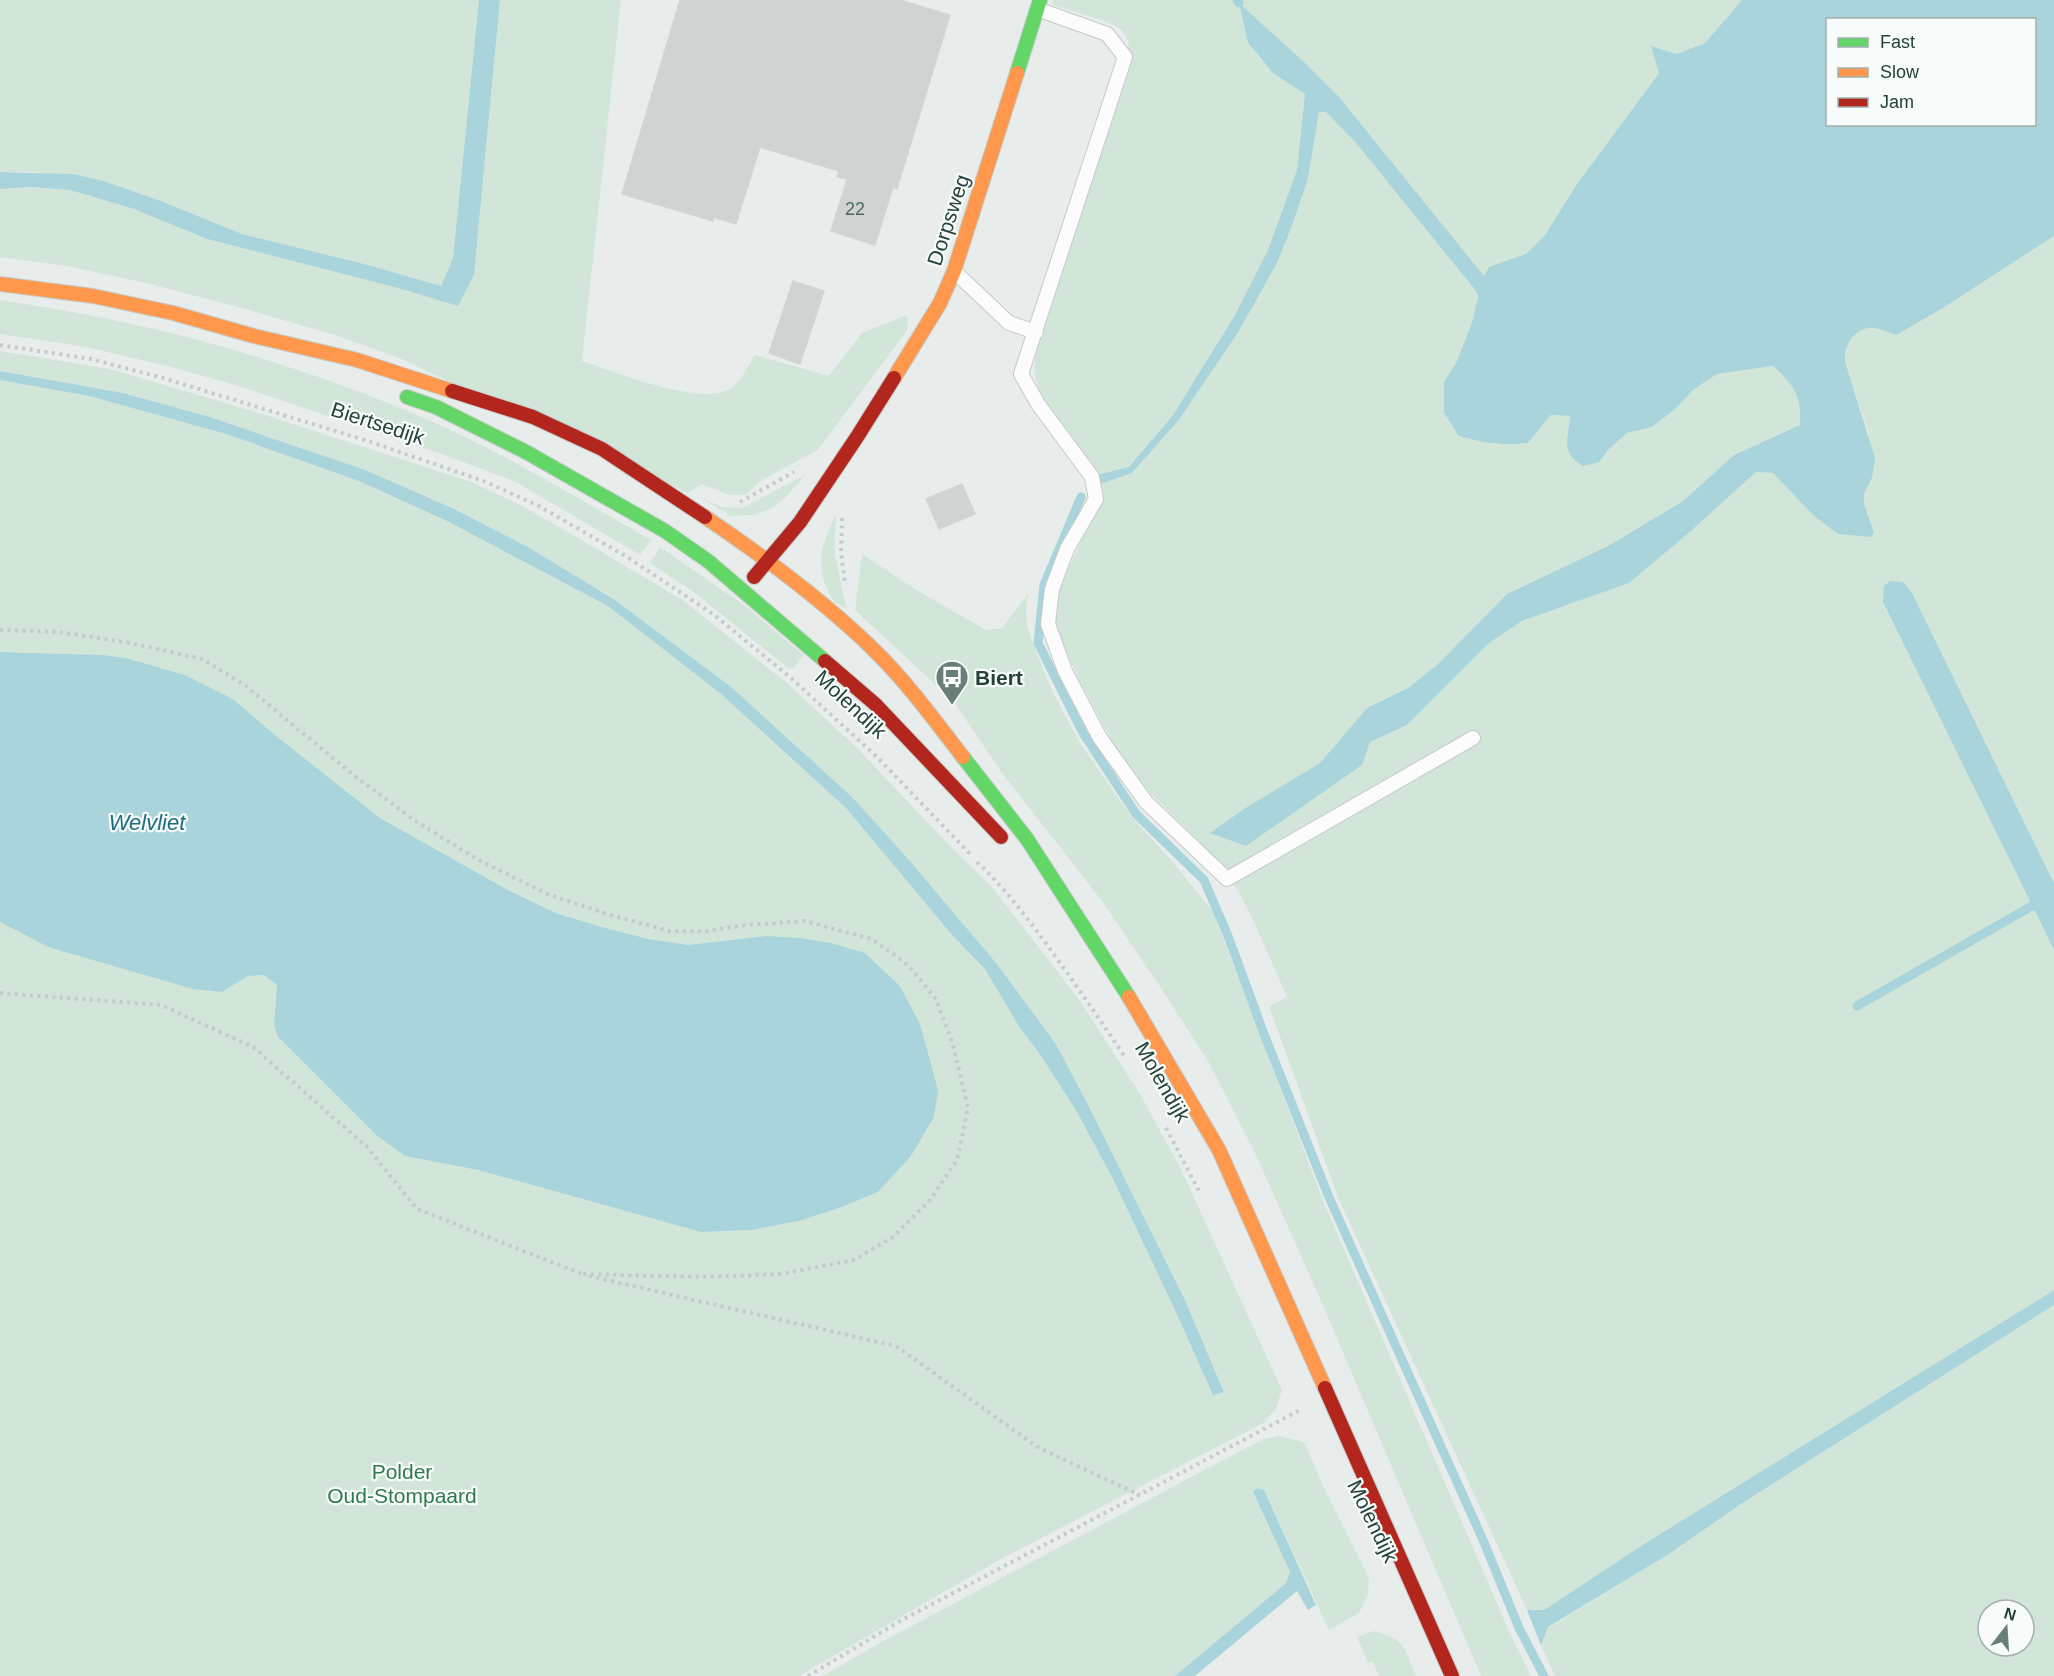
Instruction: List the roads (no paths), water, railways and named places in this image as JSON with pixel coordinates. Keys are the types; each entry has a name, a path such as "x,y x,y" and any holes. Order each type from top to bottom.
{"main road":[{"name":"Dorpsweg","path":"744,590 800,522 857,437 940,303 954,271 1038,4"},
{"name":"Biertsedijk","path":"0,284 93,296 173,314 357,360 533,417 602,449 685,502 768,560"},
{"name":"Biertsedijk","path":"254,336 329,367"},
{"name":"Biertsedijk","path":"393,392 436,407 526,452 665,531 744,590"},
{"name":"Molendijk","path":"768,560 841,620 879,655 1027,838 1088,935 1114,970 1219,1150 1452,1676"},
{"name":"Molendijk","path":"744,590 875,704 1010,848"},
{"name":"Molendijk","path":"1033,874 1088,935"}],"lane":[{"path":"1038,4 1107,34 1125,57 1021,374 1038,404 1092,477 1096,499 1067,549 1052,589 1047,624 1065,671 1100,738 1146,802 1227,879 1473,738"},
{"path":"954,271 1010,323 1036,332"}],"water":[{"path":"479,0 500,0 474,275 458,306 398,288 207,239 134,209 70,190 31,187 0,189 0,172 73,174 103,181 161,201 242,234 368,265 441,286 453,258"},
{"path":"1742,0 2054,0 2054,236 1943,308 1896,335 1868,328 1858,332 1850,340 1845,361 1875,458 1872,478 1864,494 1864,504 1874,533 1871,537 1838,534 1814,516 1773,473 1756,472 1629,583 1522,621 1489,643 1407,725 1370,742 1362,765 1246,846 1210,833 1244,809 1320,763 1367,708 1408,688 1437,665 1507,594 1608,546 1683,501 1734,455 1800,425 1798,399 1795,392 1773,366 1717,374 1693,390 1674,410 1652,427 1627,433 1609,449 1599,462 1583,466 1571,456 1568,450 1570,416 1551,415 1528,443 1493,443 1459,436 1444,413 1444,382 1457,361 1472,323 1478,297 1476,291 1356,143 1326,112 1319,112 1308,179 1291,228 1277,263 1239,331 1178,421 1132,473 1100,484 1097,475 1129,467 1173,415 1235,315 1268,250 1297,170 1305,94 1273,73 1248,43 1239,3 1339,97 1484,276 1489,267 1526,254 1545,235 1577,184 1659,73 1651,46 1677,54 1705,43"},
{"path":"0,371 123,393 210,417 365,470 452,508 528,547 615,600 730,686 853,798 997,964 1056,1044 1185,1300 1224,1392 1213,1395 1113,1179 1077,1112 1020,1028 985,969 953,936 846,808 721,694 608,606 447,521 359,481 226,434 89,396 0,380"},
{"path":"1890,581 1903,582 1911,591 2054,883 2054,950 1883,602 1884,586"},
{"name":"Welvliet","path":"0,652 103,655 126,658 185,675 233,699 380,818 508,890 556,913 649,939 688,945 767,936 831,943 865,953 900,986 920,1024 938,1090 934,1117 911,1156 878,1192 799,1221 752,1230 701,1232 478,1170 405,1156 376,1135 278,1037 274,1025 277,985 264,975 248,976 222,992 193,989 48,947 0,922"},
{"path":"2054,1290 2054,1305 1741,1504 1669,1554 1548,1627 1541,1645 1527,1610 1544,1610 1644,1544"},
{"path":"1257,1488 1264,1490 1316,1605 1308,1610 1297,1591 1195,1676 1175,1676 1286,1583 1290,1572 1253,1492"}],"waterway":[{"path":"1081,497 1044,585 1038,643 1083,733 1136,814 1204,880 1228,936 1328,1195 1483,1540 1519,1628 1544,1676"},
{"path":"1857,1006 2032,906"}],"place":[{"name":"Biert","path":"952,706"}],"park label":[{"name":"Polder Oud-Stompaard","path":"402,1483"}]}
